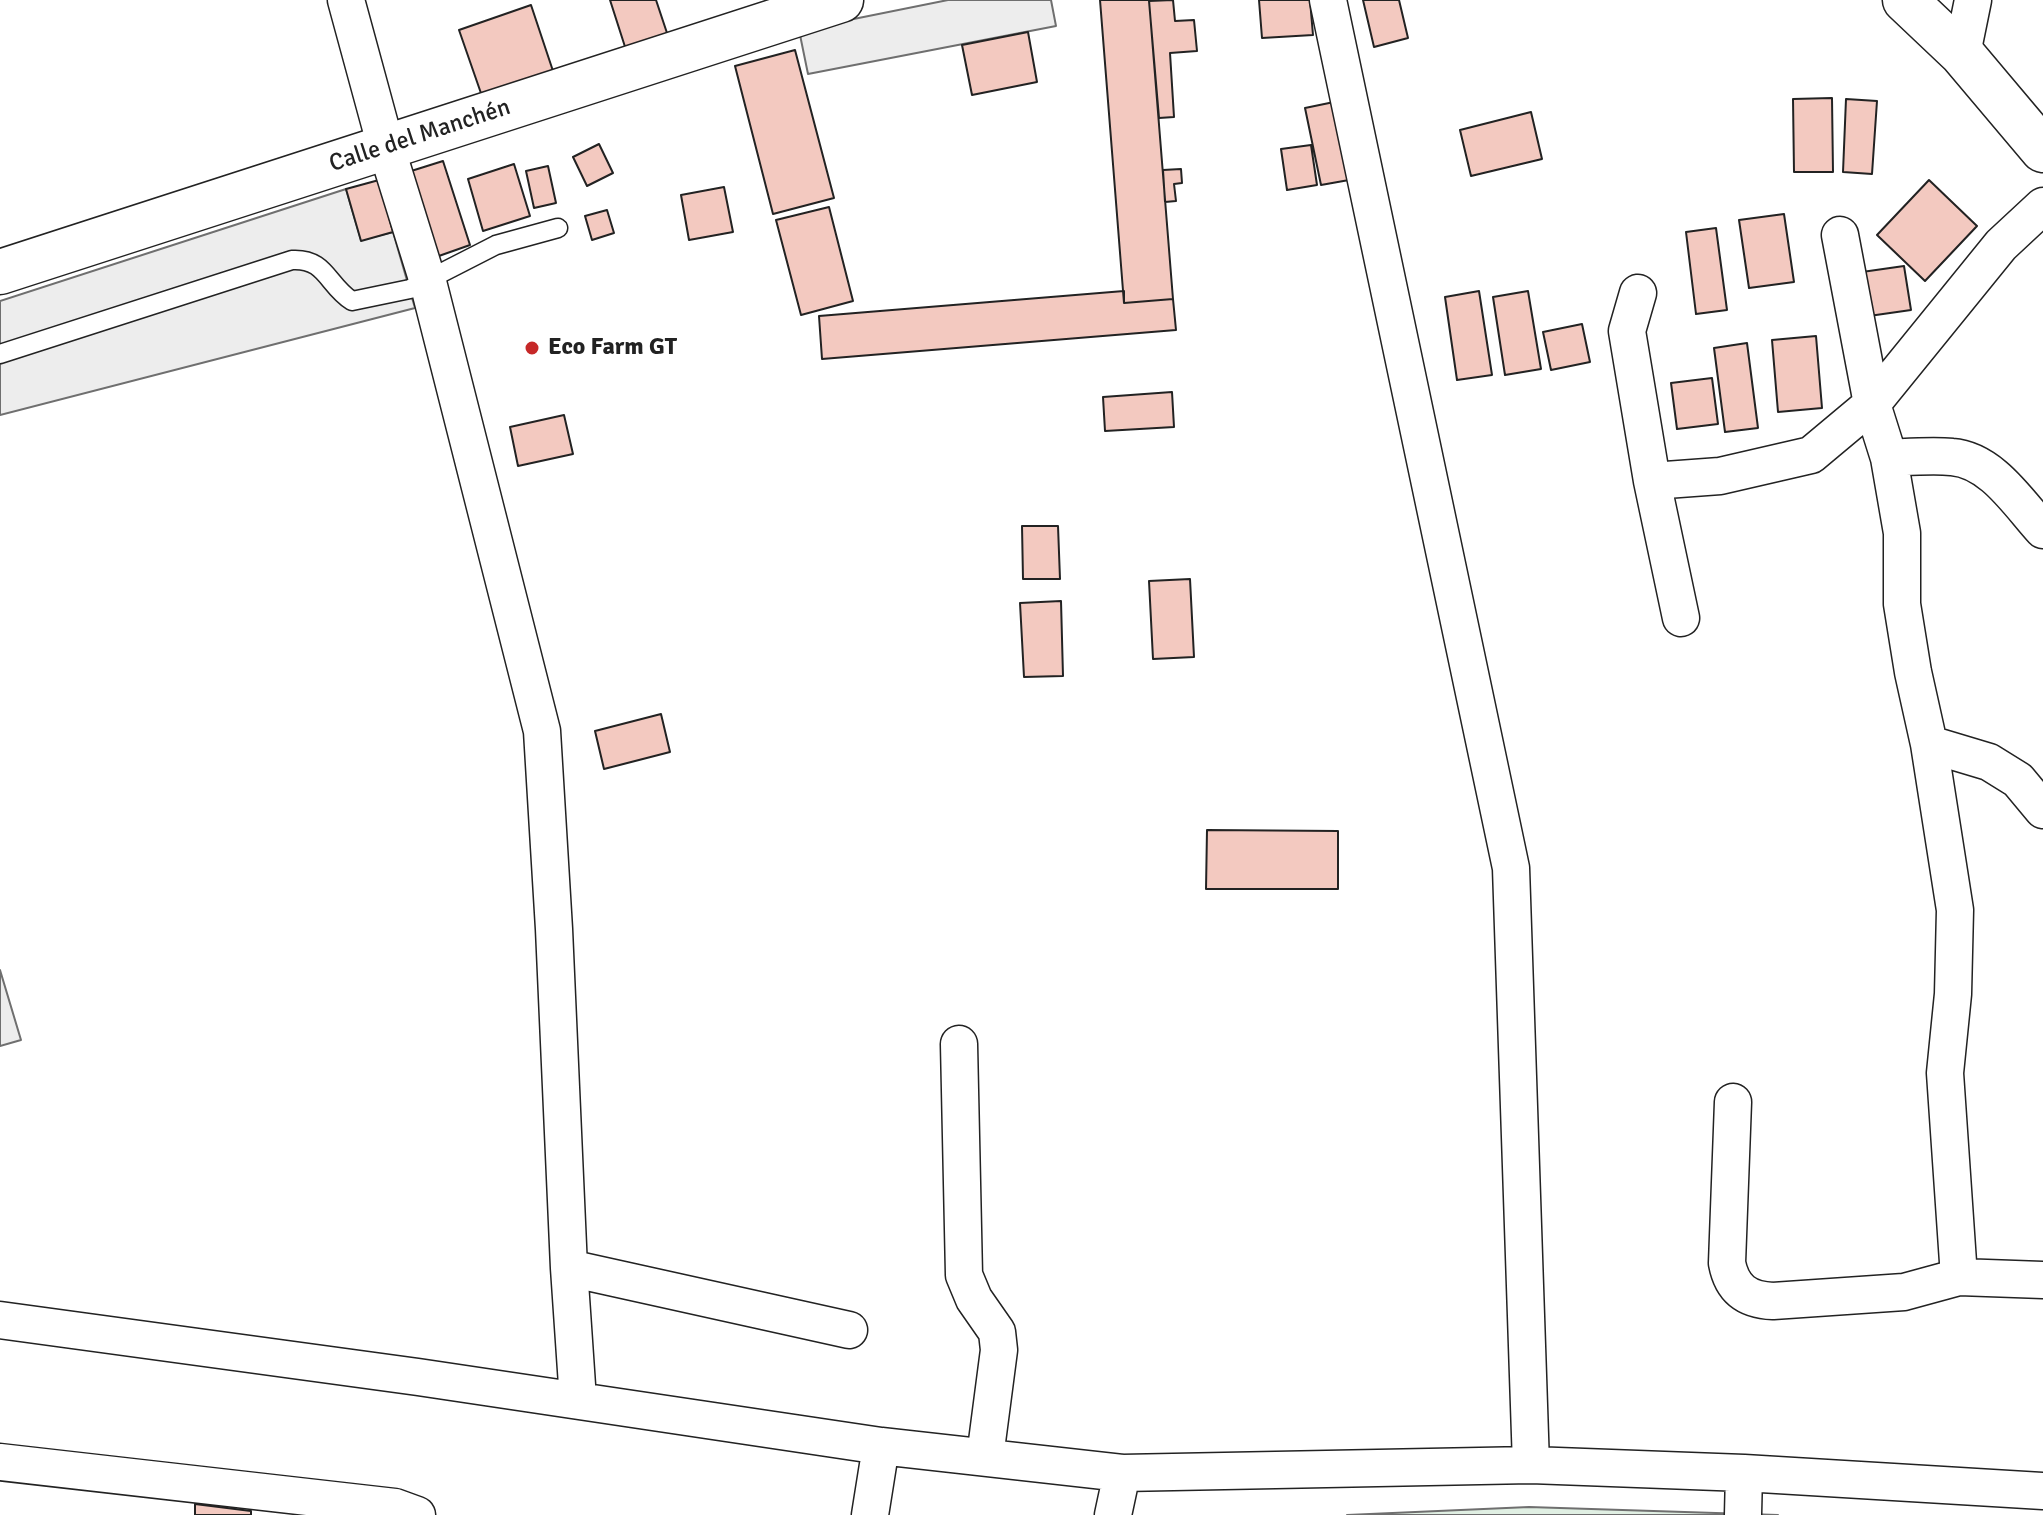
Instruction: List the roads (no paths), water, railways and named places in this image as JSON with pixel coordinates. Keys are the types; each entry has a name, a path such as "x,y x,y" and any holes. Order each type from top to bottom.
{"street":[{"path":"346,0 386,147 428,282 542,731 578,1400"},
{"name":"Calle del Manchén","path":"0,272 386,147 774,11 841,0"},
{"path":"1328,0 1511,868 1531,1465"},
{"path":"1905,0 1962,54 2043,150"},
{"path":"1962,54 1973,0"},
{"path":"1652,481 1720,476 1811,455 1872,404 2001,245 2043,206"},
{"path":"1840,235 1872,404 1889,458 1902,533 1902,604 1929,744 1955,910 1953,994 1945,1073 1959,1277"},
{"path":"1638,293 1627,331 1652,481 1681,618"},
{"path":"1889,458 1955,456 1977,464 1995,477 2043,530"},
{"path":"1929,744 1989,762 2018,780 2043,810"},
{"path":"959,1044 964,1275 974,1299 997,1332 999,1350 985,1457"},
{"path":"1733,1102 1727,1263 1735,1286 1744,1294 1758,1300 1773,1301 1904,1292 1959,1277 2043,1280"},
{"path":"569,1268 849,1330"},
{"path":"0,1320 578,1400 881,1446 1122,1473 1531,1465 1744,1473 2043,1491"},
{"path":"870,1515 881,1446"},
{"path":"0,1462 395,1507 417,1515"},
{"path":"1113,1515 1122,1473"},
{"path":"1743,1515 1744,1473"}],"lane":[{"path":"0,354 292,260 304,259 315,263 342,295 352,301 410,289 496,245 558,228"}],"place":[{"name":"Eco Farm GT","path":"532,348"}]}
